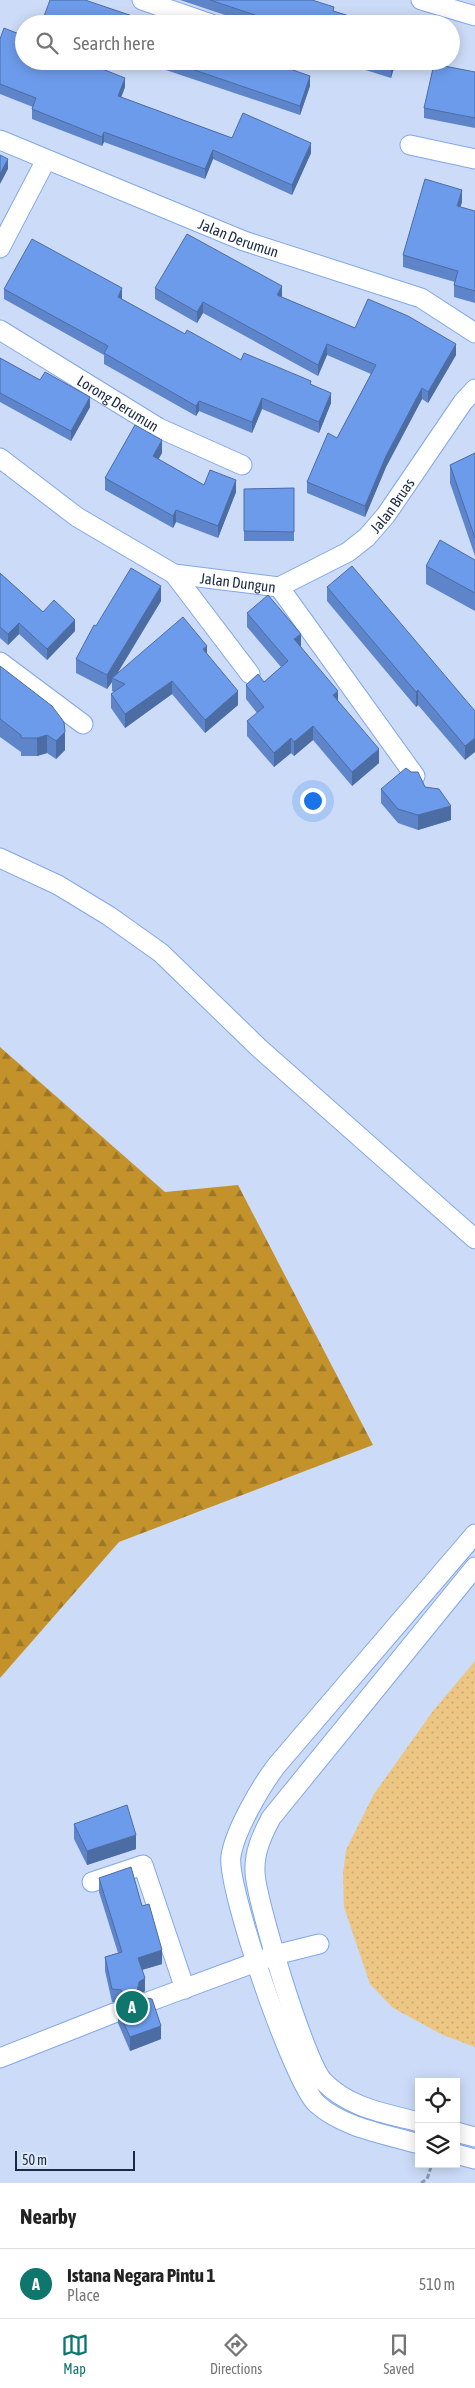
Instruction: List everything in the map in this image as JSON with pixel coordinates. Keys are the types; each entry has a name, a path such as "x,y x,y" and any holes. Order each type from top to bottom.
{"street":[{"path":"142,0 185,15"},
{"path":"421,0 475,16"},
{"name":"Jalan Derumun","path":"0,140 244,241 421,298 475,334"},
{"path":"410,145 475,159"},
{"path":"0,248 46,160"},
{"name":"Lorong Derumun","path":"0,330 159,428 242,465"},
{"name":"Jalan Bruas","path":"279,587 348,552 367,536 386,515 462,402 475,389"},
{"name":"Jalan Dungun","path":"0,458 76,517 174,574 279,587 415,776"},
{"path":"174,574 250,674"},
{"path":"0,662 83,724"},
{"path":"0,858 58,885 109,916 161,953 258,1047 475,1239"},
{"path":"415,2143 368,2130 332,2116 315,2103 300,2078 256,1964 240,1910 231,1856 253,1802 277,1765 475,1534"},
{"path":"415,2121 359,2107 322,2080 311,2060 276,1955 263,1914 255,1872 259,1841 271,1818 475,1567"},
{"path":"92,1882 143,1865 185,1989"},
{"path":"148,2002 256,1964 276,1955 319,1944"},
{"path":"0,2058 114,2013"},
{"path":"460,2133 475,2137"},
{"path":"460,2155 475,2159"}],"path":[{"path":"421,2183 427,2179 431,2168"}],"shaded area":[{"path":"475,1661 475,2047 443,2035 393,2008 370,1984 344,1907 343,1874 346,1850 374,1794 433,1711"}],"green space":[{"path":"0,1047 165,1192 238,1185 373,1445 119,1542 0,1678"}],"building":[{"path":"50,0 85,0 129,15 44,15"},
{"path":"210,0 312,0 334,7 333,11 346,15 255,15"},
{"path":"4,28 15,32 15,70 105,70 125,78 118,96 232,138 243,113 311,143 292,185 213,150 205,169 104,132 102,137 32,109 36,98 0,84 0,39"},
{"path":"460,69 475,72 475,118 424,108 433,70"},
{"path":"194,70 293,70 310,76 300,106"},
{"path":"0,155 8,159 0,174"},
{"path":"425,179 462,190 457,206 475,211 475,291 454,285 458,271 403,255"},
{"path":"187,234 282,286 277,295 355,328 368,299 408,316 456,344 428,392 422,388 386,456 365,506 307,482 328,433 337,438 376,365 327,344 318,365 203,302 197,312 155,288"},
{"path":"32,239 122,288 118,297 185,334 187,330 241,360 244,353 311,381 310,384 331,393 319,422 262,398 252,422 199,401 196,406 104,353 108,346 4,289"},
{"path":"0,358 40,380 45,372 90,397 71,431 0,393"},
{"path":"135,425 162,440 153,456 204,485 210,470 236,480 218,526 176,510 173,516 105,478"},
{"path":"475,453 475,538 450,465"},
{"path":"294,488 294,532 244,531 244,489"},
{"path":"440,540 475,560 475,593 426,566"},
{"path":"352,566 475,711 475,738 465,746 418,690 416,692 327,587"},
{"path":"131,568 161,586 107,675 76,659 94,625 96,626"},
{"path":"0,573 43,612 54,600 75,620 47,649 19,623 8,634 0,627"},
{"path":"268,595 301,634 294,639 338,691 333,695 379,749 352,772 313,726 294,742 291,738 274,753 247,721 264,707 246,685 258,674 264,682 288,661 247,613"},
{"path":"183,617 207,646 203,649 238,691 205,720 172,681 125,714 111,694 125,684 112,678"},
{"path":"0,666 52,706 64,722 65,732 56,741 47,735 37,738 21,738 21,735 0,719"},
{"path":"406,768 411,772 418,772 425,787 439,789 451,806 418,815 398,809 381,789"},
{"path":"127,1805 136,1835 87,1851 74,1824"},
{"path":"131,1867 142,1906 149,1904 162,1950 138,1958 145,1978 139,1982 137,1992 141,1997 152,1999 161,2026 130,2037 118,2010 123,2006 125,1996 121,1990 112,1989 105,1957 122,1952 99,1878"}],"place":[{"name":"Istana Negara Pintu 1","path":"132,2007"}]}
